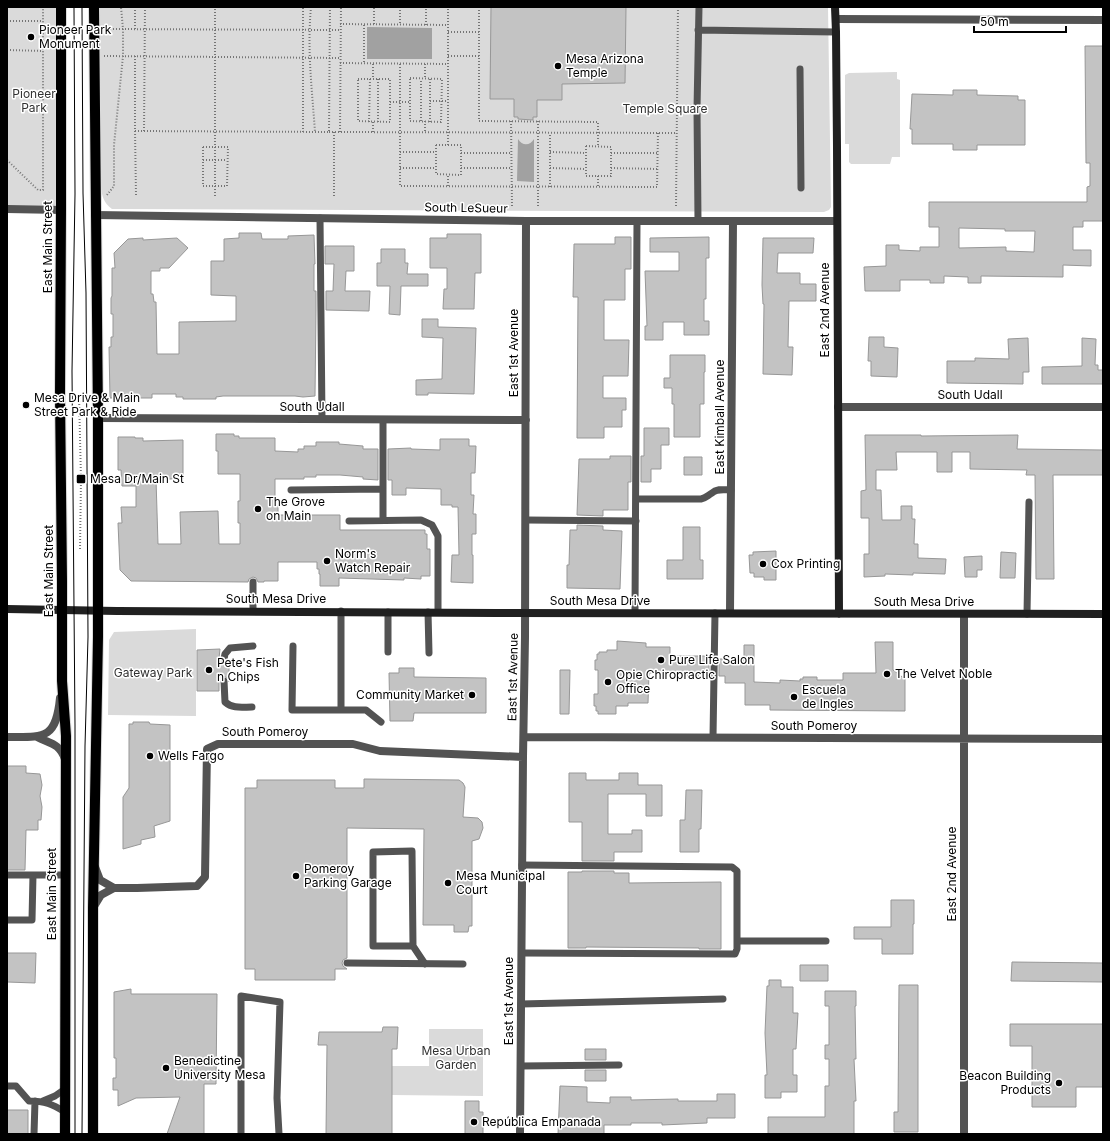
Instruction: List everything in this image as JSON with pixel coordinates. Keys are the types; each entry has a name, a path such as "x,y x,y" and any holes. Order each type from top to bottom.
{"main road":[{"name":"East Main Street","path":"61,7 60,395 62,480 62,681 66,736 65,1134"},
{"path":"92,1134 95,747 98,706 98,418 94,7"},
{"name":"East 2nd Avenue","path":"835,7 840,614"},
{"name":"South Mesa Drive","path":"7,609 388,612 1103,614"}],"street":[{"path":"836,19 1103,20"},
{"path":"7,209 61,210"},
{"name":"South LeSueur","path":"95,215 526,221 837,221"},
{"name":"East 1st Avenue","path":"520,1134 526,520 526,221"},
{"name":"East Kimball Avenue","path":"730,613 733,221"},
{"name":"South Udall","path":"838,407 1103,407"},
{"name":"South Udall","path":"98,418 526,420"},
{"name":"East 2nd Avenue","path":"964,614 964,1134"},
{"path":"37,737 49,731 57,720 62,681"},
{"name":"South Pomeroy","path":"524,736 1103,739"},
{"path":"7,737 37,737 57,746 66,761"},
{"name":"South Pomeroy","path":"114,888 197,886 205,877 207,749 218,744 353,744 380,751 523,757"},
{"path":"94,864 100,880 114,888"},
{"path":"94,908 101,895 114,888"}],"lane":[{"path":"698,7 698,221"},
{"path":"698,30 836,32"},
{"path":"800,69 801,188"},
{"path":"320,218 322,419"},
{"path":"635,613 637,221"},
{"path":"383,420 383,520"},
{"path":"292,490 383,489"},
{"path":"636,499 701,499 707,498 712,492 717,490 731,490"},
{"path":"1027,614 1029,502"},
{"path":"349,521 421,520 432,526 438,536 438,612"},
{"path":"526,520 636,521"},
{"path":"253,582 253,611"},
{"path":"341,611 341,710"},
{"path":"388,612 388,652"},
{"path":"428,612 430,653"},
{"path":"714,737 715,613"},
{"path":"224,659 225,654 230,648 253,646"},
{"path":"293,646 292,710 366,710 380,722"},
{"path":"224,681 225,702 230,706 252,707"},
{"path":"413,946 373,946 373,852 412,851 413,946 425,964"},
{"path":"522,865 732,867 737,871 737,949 735,954 522,953"},
{"path":"7,875 65,875"},
{"path":"7,920 32,920 33,875"},
{"path":"737,941 826,941"},
{"path":"347,963 463,964"},
{"path":"241,1134 241,996 280,1002 277,1098 279,1134"},
{"path":"521,1004 723,999"},
{"path":"521,1066 619,1065"},
{"path":"7,1086 16,1086 29,1101 44,1101 65,1112"},
{"path":"44,1101 65,1089"},
{"path":"34,1101 34,1134"}],"path":[{"path":"7,160 38,190 43,190 43,7"},
{"path":"105,196 114,186 114,145 123,56 121,7"},
{"path":"135,7 135,29"},
{"path":"144,131 145,7"},
{"path":"215,7 215,196"},
{"path":"303,7 303,132"},
{"path":"311,7 309,57 316,132"},
{"path":"329,132 330,7"},
{"path":"340,132 341,7"},
{"path":"374,7 374,24"},
{"path":"400,7 400,24"},
{"path":"426,7 426,25"},
{"path":"448,7 448,145"},
{"path":"479,7 479,121 598,122 598,146"},
{"path":"676,206 678,7"},
{"path":"7,21 43,21"},
{"path":"340,24 448,25"},
{"path":"364,24 364,63"},
{"path":"103,29 340,30"},
{"path":"448,32 479,32"},
{"path":"7,50 43,51"},
{"path":"103,56 340,58"},
{"path":"135,56 136,196"},
{"path":"448,56 479,56"},
{"path":"340,63 448,64"},
{"path":"373,64 373,79"},
{"path":"400,64 400,186 657,187 658,133"},
{"path":"425,64 425,79"},
{"path":"410,78 421,79 442,79 441,122 410,121 410,78"},
{"path":"358,79 370,79 390,79 390,122 358,121 358,79"},
{"path":"369,122 370,79"},
{"path":"378,79 378,122"},
{"path":"421,79 421,121"},
{"path":"430,79 430,122"},
{"path":"390,102 410,102"},
{"path":"430,102 448,102"},
{"path":"425,121 425,132"},
{"path":"511,121 512,206"},
{"path":"538,121 538,206"},
{"path":"373,122 373,132"},
{"path":"135,131 677,133"},
{"path":"334,132 334,196"},
{"path":"550,132 550,187"},
{"path":"436,145 461,145 461,175 436,174 436,152 436,145"},
{"path":"203,146 228,147 227,186 203,186 203,160 203,146"},
{"path":"586,146 611,146 611,176 586,176 586,153 586,146"},
{"path":"400,152 436,152"},
{"path":"550,152 586,153"},
{"path":"461,153 512,153"},
{"path":"611,153 658,153"},
{"path":"203,160 227,160"},
{"path":"400,168 436,168"},
{"path":"461,168 512,168"},
{"path":"550,168 586,169"},
{"path":"611,168 658,169"},
{"path":"448,175 448,186"},
{"path":"598,176 598,187"},
{"path":"79,395 81,479 80,550"}],"green space":[{"name":"Pioneer Park","path":"7,7 61,7 61,210 7,209"},
{"name":"Temple Square","path":"99,7 828,7 831,207 829,210 824,212 112,209 104,200 101,187"},
{"path":"897,72 897,79 900,80 900,157 892,157 890,164 851,164 849,162 849,144 845,144 845,75 849,73"},
{"name":"Gateway Park","path":"196,629 196,716 108,715 109,640 114,632"},
{"name":"Mesa Urban Garden","path":"429,1029 483,1029 483,1096 392,1095 392,1066 429,1066"}],"shaded area":[{"path":"367,27 432,28 432,59 367,59"},
{"path":"518,139 524,144 528,144 534,139 534,182 517,181"}],"building":[{"name":"Mesa Arizona Temple","path":"491,7 626,7 625,83 562,84 562,100 537,100 537,117 533,117 533,120 518,119 518,117 514,117 514,99 490,99"},
{"path":"1085,46 1103,46 1103,221 1083,221 1083,227 1073,227 1073,250 1091,250 1091,266 1063,265 1063,277 981,276 981,283 968,283 968,277 944,276 944,283 930,283 930,280 900,280 900,291 865,291 864,267 886,266 886,245 899,245 899,250 920,251 920,247 939,247 939,227 929,227 929,202 1087,202 1087,187 1090,186 1090,163 1086,163","holes":["959,228 1005,229 1005,231 1035,231 1034,252 1006,251 1006,247 959,248"]},
{"path":"953,90 977,90 977,95 1018,96 1018,100 1025,100 1025,145 977,145 977,150 953,150 953,144 912,144 912,129 910,129 912,94 953,95"},
{"path":"239,233 261,233 262,239 288,239 288,236 314,235 314,291 316,291 315,396 223,396 216,397 216,399 183,399 183,397 176,397 176,394 152,394 152,398 110,398 109,347 111,347 111,337 113,337 111,298 112,268 115,268 114,253 128,239 143,238 143,240 177,238 188,248 169,268 160,268 160,271 151,271 151,294 153,294 154,302 156,302 157,354 179,354 179,322 236,321 236,296 211,295 211,261 224,261 224,239 239,238"},
{"path":"447,234 481,234 481,273 475,273 474,309 443,309 444,289 447,289 447,268 430,268 430,238 447,238"},
{"path":"615,237 631,237 631,269 625,269 625,300 604,300 604,340 629,340 628,376 603,376 603,398 626,398 626,410 622,410 622,427 604,427 604,438 577,438 578,297 573,297 574,244 615,244"},
{"path":"709,237 709,258 706,258 706,299 704,299 704,321 709,321 709,335 684,335 684,322 663,322 663,340 645,340 645,326 647,326 645,271 679,271 679,252 650,252 650,238"},
{"path":"763,238 814,238 813,253 778,253 777,273 800,273 800,284 816,284 816,301 789,301 788,347 793,347 792,375 763,374"},
{"path":"325,246 354,246 354,271 346,271 345,291 370,291 369,311 326,310 326,291 333,291 334,264 325,264"},
{"path":"381,249 405,249 405,263 408,263 407,274 428,274 428,286 401,286 400,315 389,314 390,286 377,286 377,263 381,263"},
{"path":"422,319 438,319 438,327 476,328 474,394 428,393 428,395 416,395 416,380 442,379 443,338 422,337"},
{"path":"869,337 884,337 884,347 898,348 897,377 871,376 871,361 868,361"},
{"path":"1028,338 1029,372 1023,372 1023,384 947,383 947,361 975,361 975,358 1009,359 1008,339"},
{"path":"1082,338 1096,339 1095,365 1098,365 1098,370 1103,370 1103,384 1042,384 1042,367 1082,366"},
{"path":"670,355 705,355 704,404 700,404 700,437 674,437 674,404 672,404 672,388 664,388 664,378 670,378"},
{"path":"644,428 669,428 669,445 661,445 661,469 651,469 651,482 641,482 641,456 644,456"},
{"path":"216,434 234,434 234,436 239,436 239,438 275,438 275,451 298,452 298,449 304,449 304,446 316,446 316,442 339,442 339,444 363,446 363,449 378,449 378,480 340,475 316,475 316,477 304,477 304,479 275,479 275,506 278,506 278,515 340,515 340,530 425,530 425,534 427,534 427,549 430,549 430,576 421,576 421,579 404,578 404,580 339,578 339,586 320,586 320,574 319,569 317,569 317,562 278,562 278,581 258,582 256,578 253,577 249,579 248,582 131,581 120,570 118,523 122,523 121,507 136,507 136,486 122,486 121,470 118,470 118,437 143,438 143,441 183,440 183,479 156,479 158,544 181,544 180,512 218,511 219,544 240,544 238,501 240,501 240,474 218,474"},
{"path":"865,435 1018,435 1017,449 1103,450 1103,475 1053,475 1054,579 1036,579 1035,475 1026,475 1027,470 970,469 970,452 952,452 952,472 937,472 937,452 896,452 897,470 876,470 876,490 881,490 882,520 901,520 901,506 912,506 912,519 915,519 914,544 918,544 918,558 946,559 945,574 885,574 885,576 864,577 864,554 869,554 869,518 861,518 861,491 866,490"},
{"path":"440,439 469,439 469,446 476,446 475,473 471,473 471,495 474,495 473,514 476,514 476,534 472,534 473,583 451,582 452,555 459,555 458,507 452,507 452,505 441,505 441,489 406,488 406,495 392,495 392,480 388,480 388,449 411,448 440,450"},
{"path":"610,456 631,456 631,482 628,482 628,510 603,510 603,516 577,515 579,459 610,459"},
{"path":"684,457 702,457 702,475 684,475"},
{"path":"577,525 603,526 603,530 622,531 620,589 567,588 570,530 577,530"},
{"path":"683,527 700,527 700,560 703,560 703,579 667,579 667,560 683,560"},
{"name":"Cox Printing","path":"776,551 776,580 764,580 764,577 754,577 754,573 750,573 749,555 753,555 753,552"},
{"path":"1001,552 1016,553 1015,578 1000,578"},
{"path":"982,556 982,570 977,570 977,577 965,577 964,557"},
{"path":"617,641 646,643 646,647 670,647 670,656 707,656 707,659 709,659 709,676 687,676 687,673 649,673 648,703 628,703 628,706 616,706 616,714 598,714 598,711 596,711 596,706 594,706 594,694 598,694 598,670 595,670 595,660 597,660 597,654 599,654 599,652 617,650"},
{"path":"875,642 893,642 893,670 905,679 905,711 770,710 770,705 745,705 745,683 725,683 725,676 719,676 719,659 744,659 744,645 754,645 754,682 780,683 780,680 800,681 803,677 817,677 817,680 843,680 843,673 876,673"},
{"name":"Pete's Fish n Chips","path":"220,649 220,662 226,664 229,659 229,682 228,678 223,676 219,679 219,691 197,691 197,650"},
{"path":"399,668 414,668 414,677 486,678 486,713 414,713 413,721 390,721 389,673 399,673"},
{"path":"560,670 570,670 569,714 560,714"},
{"name":"Wells Fargo","path":"133,722 149,722 150,724 170,725 170,821 154,826 155,837 141,840 141,844 123,849 123,797 129,788 129,724 133,724"},
{"path":"7,766 26,766 26,773 40,774 42,785 40,796 42,807 41,820 38,820 38,830 26,830 25,870 7,870"},
{"path":"569,773 586,773 586,780 619,780 619,773 638,773 638,785 662,785 662,816 646,816 646,794 608,794 608,834 632,834 632,830 642,830 642,852 614,852 614,861 582,861 582,822 569,822"},
{"name":"Pomeroy Parking Garage","path":"364,779 459,780 463,783 465,787 463,817 478,818 482,822 483,828 479,839 472,841 472,926 469,926 468,932 454,932 454,925 423,925 424,829 347,828 347,958 343,960 342,963 347,969 335,969 335,980 255,980 255,969 245,969 245,788 257,788 257,780 335,780 335,788 364,788"},
{"path":"686,790 702,790 699,852 680,852 680,820 685,820"},
{"path":"614,871 614,873 629,873 629,883 721,882 721,949 568,948 568,872"},
{"path":"891,900 914,900 913,954 882,954 882,939 854,939 854,927 891,927"},
{"path":"7,953 36,953 35,983 7,982"},
{"path":"1012,962 1103,963 1103,982 1011,981"},
{"path":"800,965 828,965 828,981 800,981"},
{"path":"769,980 781,980 781,987 793,987 793,1013 798,1013 796,1049 793,1049 793,1075 797,1075 797,1092 781,1092 781,1098 765,1098 765,1075 767,1075 765,1033 767,986 769,986"},
{"path":"899,985 918,985 918,1132 894,1132 894,1112 898,1112"},
{"name":"Benedictine University Mesa","path":"131,989 131,994 217,994 216,1084 204,1084 204,1134 167,1134 180,1097 136,1098 118,1106 118,1090 113,1090 113,1078 116,1078 116,1058 114,1058 114,992"},
{"path":"825,991 856,991 856,1059 854,1059 856,1101 854,1101 854,1134 768,1134 768,1117 825,1117 825,1086 829,1086 829,1059 825,1059 825,1045 829,1045 829,1006 825,1006"},
{"path":"1010,1024 1103,1024 1103,1087 1076,1087 1076,1107 1032,1107 1032,1046 1010,1046"},
{"path":"383,1027 398,1027 397,1049 392,1049 392,1134 326,1134 327,1045 318,1045 319,1032 382,1032"},
{"path":"585,1049 606,1049 606,1060 585,1060"},
{"path":"585,1070 606,1070 606,1081 585,1081"},
{"path":"560,1086 587,1087 587,1102 610,1103 610,1097 631,1097 631,1100 678,1099 678,1101 717,1101 717,1094 735,1094 735,1118 707,1118 707,1123 662,1125 662,1123 631,1123 631,1125 604,1125 604,1134 558,1134"},
{"name":"República Empanada","path":"465,1101 479,1101 479,1112 483,1112 483,1134 465,1134"},
{"path":"7,1110 28,1110 28,1134 7,1134"}],"tram line":[{"path":"74,7 75,194 72,371 75,725 75,1134"},
{"path":"82,7 83,193 86,293 88,637 85,746 82,1134"}],"place":[{"name":"Pioneer Park Monument","path":"31,37"},
{"name":"Mesa Arizona Temple","path":"558,66"},
{"name":"Mesa Drive & Main Street Park & Ride","path":"26,405"},
{"name":"Mesa Dr/Main St","path":"81,479"},
{"name":"The Grove on Main","path":"258,509"},
{"name":"Norm's Watch Repair","path":"327,561"},
{"name":"Cox Printing","path":"763,564"},
{"name":"Pure Life Salon","path":"661,660"},
{"name":"Pete's Fish n Chips","path":"209,670"},
{"name":"The Velvet Noble","path":"887,674"},
{"name":"Opie Chiropractic Office","path":"608,682"},
{"name":"Community Market","path":"472,695"},
{"name":"Escuela de Ingles","path":"794,697"},
{"name":"Wells Fargo","path":"150,756"},
{"name":"Pomeroy Parking Garage","path":"296,876"},
{"name":"Mesa Municipal Court","path":"448,883"},
{"name":"Benedictine University Mesa","path":"166,1068"},
{"name":"Beacon Building Products","path":"1059,1083"},
{"name":"República Empanada","path":"474,1122"}]}
